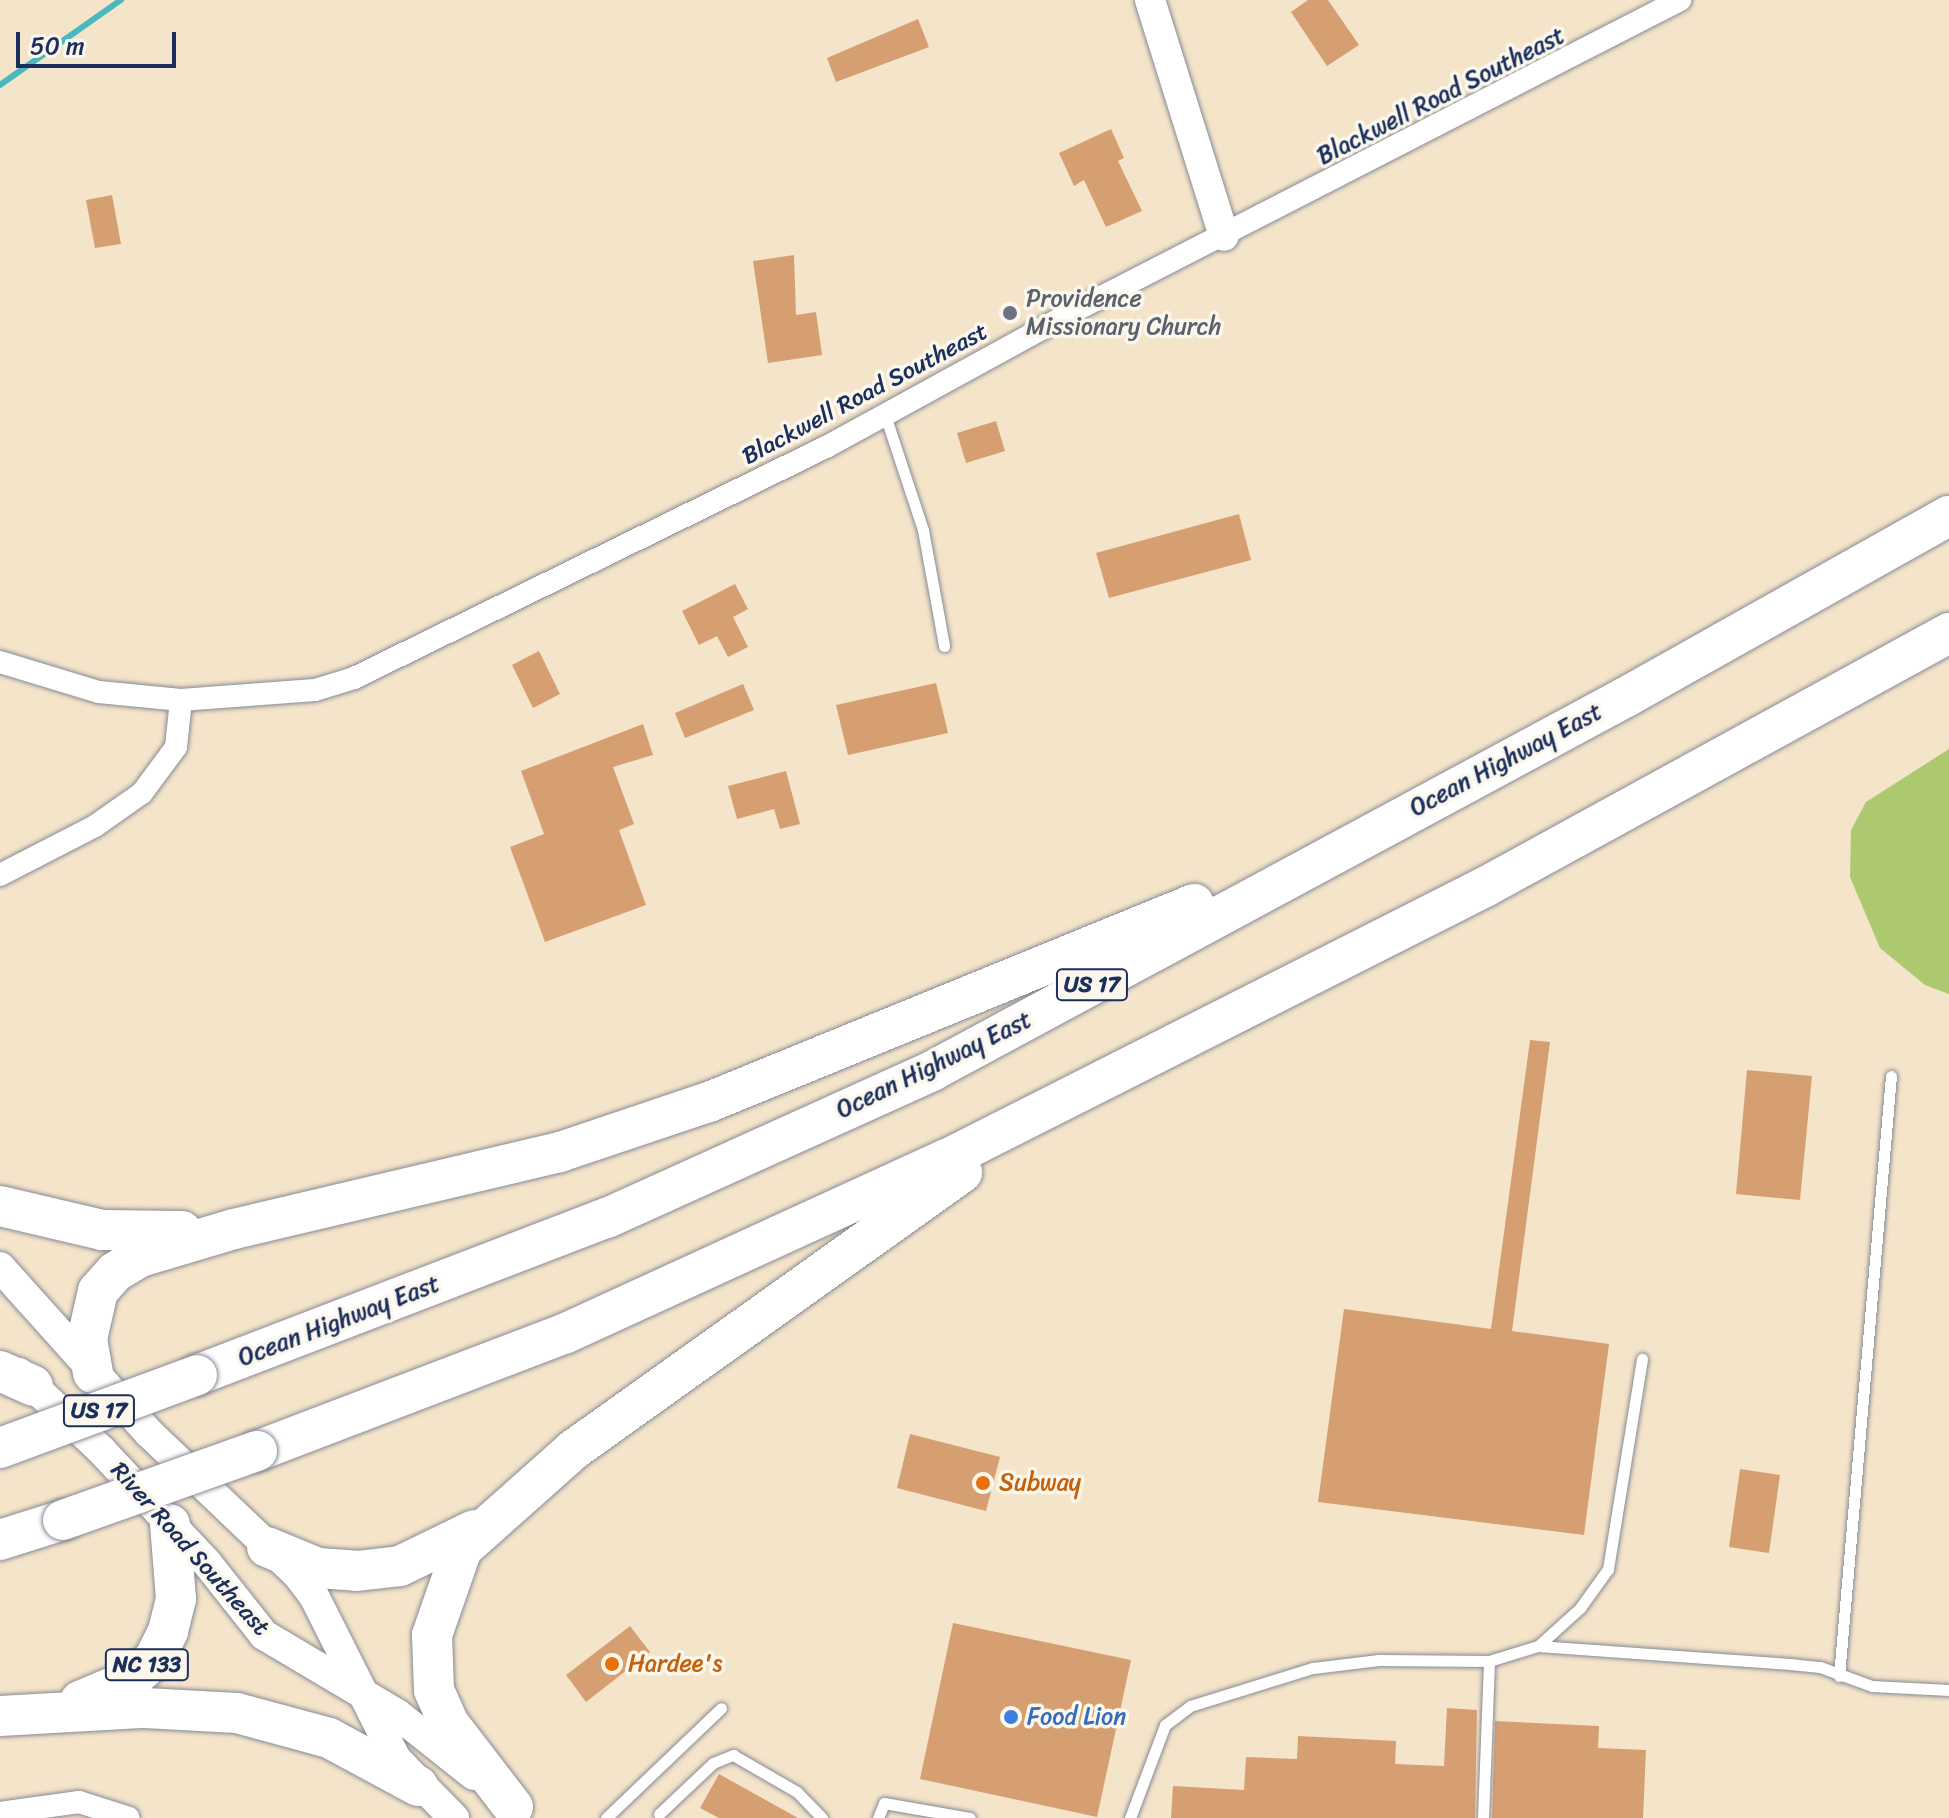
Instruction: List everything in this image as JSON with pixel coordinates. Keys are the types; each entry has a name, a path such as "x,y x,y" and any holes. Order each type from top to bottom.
{"highway":[{"name":"Ocean Highway East","path":"0,1448 607,1218 918,1077 1379,826 1626,697 1949,516"},
{"path":"0,1540 257,1451 564,1334 763,1247 1485,887 1949,633"},
{"path":"93,1373 87,1339 98,1291 115,1272 140,1257 234,1229 560,1152 709,1102 1379,826"},
{"path":"520,1813 449,1724 434,1690 432,1635 437,1607 462,1549 486,1523 573,1450 953,1179 1217,1023"},
{"path":"0,1206 102,1230 234,1229"},
{"path":"267,1547 318,1568 357,1571 400,1566 486,1523"},
{"name":"NC 133","path":"5,1715 105,1694 154,1659 176,1599 170,1524"},
{"path":"5,1715 145,1708 237,1713 329,1738 418,1786"}],"main road":[{"path":"1150,0 1224,236"},
{"name":"River Road Southeast","path":"0,1267 93,1373 314,1596 358,1692 389,1749 418,1786 454,1818"},
{"name":"River Road Southeast","path":"0,1355 16,1378 170,1524 264,1635 429,1737 520,1813"}],"street":[{"name":"Blackwell Road Southeast","path":"0,662 99,692 181,700 304,692 354,678 885,415 1680,0"},
{"path":"0,875 95,826 142,793 176,747 181,700"},
{"path":"0,1813 79,1802 129,1818"}],"lane":[{"path":"885,415 923,530 944,646"},
{"path":"1839,1676 1891,1076"},
{"path":"1538,1646 1580,1608 1608,1569 1642,1359"},
{"path":"1130,1818 1165,1725 1190,1706 1313,1668 1379,1660 1489,1661 1538,1646 1790,1664 1872,1686 1949,1690"},
{"path":"1483,1818 1489,1661"},
{"path":"606,1818 721,1708"},
{"path":"659,1814 713,1763 733,1755 797,1792 822,1818"},
{"path":"878,1818 884,1803 970,1818"}],"green space":[{"path":"1949,749 1949,994 1925,985 1880,948 1850,877 1851,830 1866,802"}],"building":[{"path":"1308,0 1328,0 1359,45 1327,66 1291,12"},
{"path":"918,19 929,47 836,82 827,58"},
{"path":"1111,129 1124,158 1118,161 1142,211 1106,227 1084,180 1074,186 1059,153"},
{"path":"112,195 121,244 95,248 86,200"},
{"path":"794,255 796,315 816,312 822,355 768,363 753,261"},
{"path":"996,421 1005,451 966,463 957,433"},
{"path":"1239,514 1251,560 1109,598 1096,553"},
{"path":"735,584 748,609 733,617 748,647 728,657 717,636 699,645 682,611"},
{"path":"539,651 560,694 533,708 512,665"},
{"path":"936,683 948,733 848,755 836,705"},
{"path":"743,684 754,710 685,738 675,713"},
{"path":"643,724 653,755 613,767 634,824 619,830 646,905 545,942 510,847 544,834 521,771"},
{"path":"786,771 800,824 780,829 774,809 737,819 728,786"},
{"path":"1530,1040 1550,1042 1512,1331 1609,1344 1584,1535 1318,1502 1344,1309 1491,1329"},
{"path":"1747,1070 1812,1076 1800,1200 1736,1194"},
{"path":"910,1434 1000,1457 986,1511 897,1488"},
{"path":"1740,1469 1780,1475 1769,1553 1729,1547"},
{"path":"953,1623 1131,1660 1097,1817 920,1779"},
{"path":"630,1626 650,1652 586,1702 566,1675"},
{"path":"1447,1708 1477,1710 1475,1818 1171,1818 1173,1786 1244,1790 1246,1757 1297,1759 1298,1736 1396,1741 1395,1764 1444,1766"},
{"path":"1495,1721 1599,1726 1598,1748 1646,1750 1643,1818 1492,1818"},
{"path":"719,1774 798,1818 719,1818 700,1808"}],"waterway":[{"path":"0,85 121,0"}],"place":[{"name":"Providence Missionary Church","path":"1010,313"},
{"name":"Subway","path":"983,1483"},
{"name":"Hardee's","path":"612,1664"},
{"name":"Food Lion","path":"1011,1717"}]}
